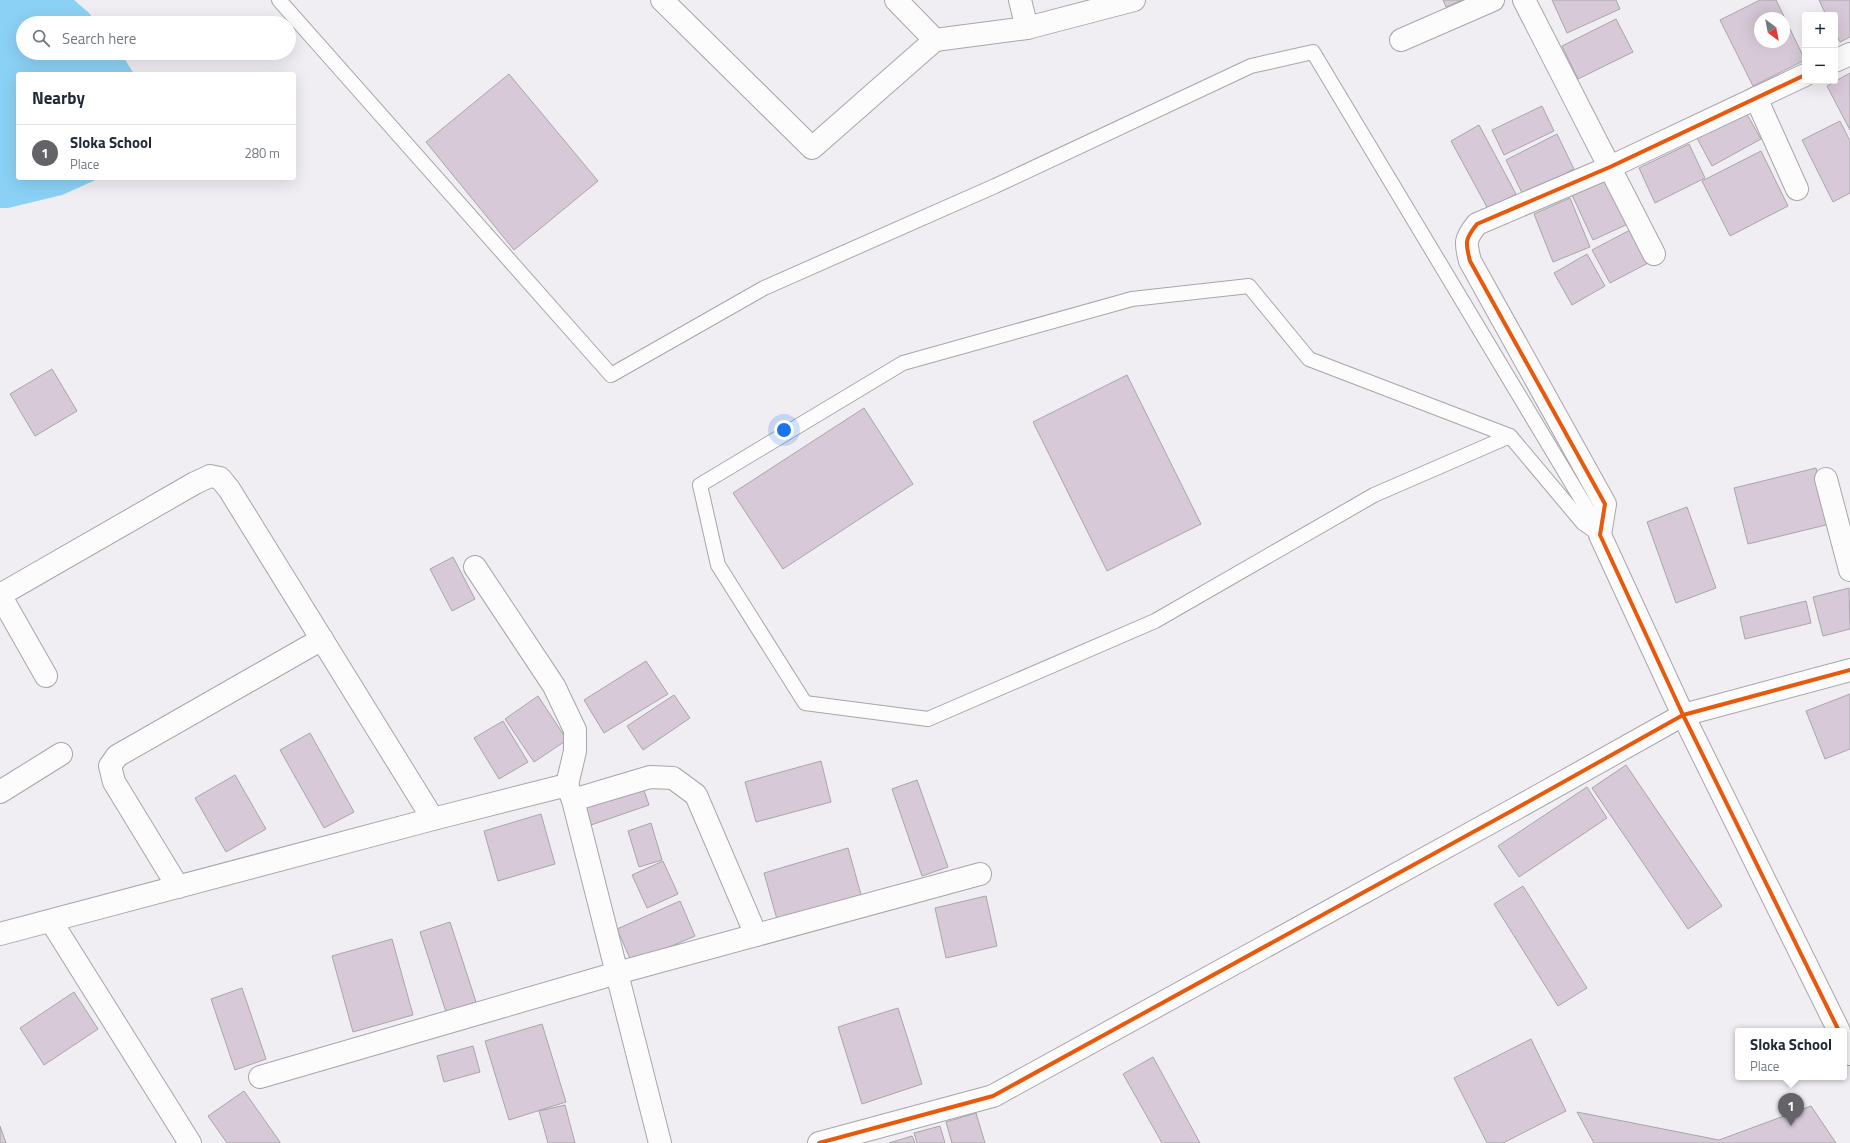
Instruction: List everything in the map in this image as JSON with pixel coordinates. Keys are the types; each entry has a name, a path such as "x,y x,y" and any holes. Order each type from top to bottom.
{"street":[{"path":"662,0 812,148 935,40 1027,28 1134,0"},
{"path":"896,0 935,40"},
{"path":"1020,0 1027,28"},
{"path":"1401,40 1493,0"},
{"path":"1524,0 1654,254"},
{"path":"1838,60 1850,54"},
{"path":"1802,76 1610,167 1477,224 1469,234 1466,244 1470,261 1605,504 1600,535 1683,715 1838,1028"},
{"path":"1756,98 1797,188"},
{"path":"46,676 0,595 210,476 220,478 229,489 433,819"},
{"path":"1826,479 1850,570"},
{"path":"475,567 554,686 575,730 575,751 570,792 660,1143"},
{"path":"178,887 114,782 110,766 118,756 322,639"},
{"path":"819,1143 993,1096 1683,715 1850,670"},
{"path":"0,792 62,754"},
{"path":"0,934 433,819 650,776 673,778 696,795 756,935"},
{"path":"260,1077 617,973 980,874"},
{"path":"51,921 190,1143"}],"lane":[{"path":"279,0 293,16"},
{"path":"296,19 611,375 764,288 995,186 1251,66 1313,52 1531,414 1592,517 1600,535"},
{"path":"1510,436 1374,495 1155,621 928,719 804,702 718,565 700,485 903,363 1132,299 1248,286 1309,359 1510,436 1583,523 1600,535"}],"water":[{"path":"0,0 74,0 91,16 16,16 16,60 125,60 133,72 16,72 16,180 96,180 62,195 8,208 0,208"}],"building":[{"path":"1443,0 1462,0 1446,7"},
{"path":"1552,0 1616,0 1620,9 1567,33"},
{"path":"1760,0 1776,0 1782,12 1754,12 1754,48 1790,48 1790,29 1802,54 1802,62 1753,86 1720,20"},
{"path":"1819,0 1850,0 1850,37 1840,42 1838,38 1838,12 1825,12"},
{"path":"1616,19 1633,52 1578,79 1562,46"},
{"path":"1850,73 1850,130 1827,86 1831,84 1838,84 1838,80"},
{"path":"509,74 598,181 514,250 426,142"},
{"path":"1542,106 1554,131 1504,155 1492,130"},
{"path":"1745,111 1761,139 1712,166 1697,138"},
{"path":"1840,121 1850,141 1850,193 1833,202 1802,140"},
{"path":"1479,125 1516,194 1488,209 1451,141"},
{"path":"1557,134 1574,169 1523,195 1506,160"},
{"path":"1689,144 1705,178 1655,203 1639,168"},
{"path":"1761,151 1788,206 1730,236 1702,181"},
{"path":"1609,177 1630,223 1593,240 1572,195"},
{"path":"1570,198 1590,247 1553,262 1534,214"},
{"path":"1630,230 1648,263 1610,283 1592,250"},
{"path":"1587,254 1605,286 1572,305 1554,273"},
{"path":"52,369 77,411 35,436 10,394"},
{"path":"1127,375 1201,524 1107,571 1033,422"},
{"path":"864,408 913,484 783,569 733,493"},
{"path":"1816,468 1830,524 1748,544 1734,488"},
{"path":"1687,507 1716,588 1676,603 1647,522"},
{"path":"453,557 475,599 452,611 430,569"},
{"path":"1849,588 1850,629 1823,636 1813,597"},
{"path":"1806,601 1811,623 1745,639 1740,617"},
{"path":"646,661 668,694 604,733 584,700"},
{"path":"1850,694 1850,749 1825,759 1806,711"},
{"path":"674,695 690,718 643,750 627,726"},
{"path":"538,696 567,740 534,762 505,719"},
{"path":"503,721 528,762 499,779 474,738"},
{"path":"310,733 354,812 324,828 280,750"},
{"path":"821,761 831,802 756,822 745,782"},
{"path":"1626,765 1722,906 1688,929 1592,788"},
{"path":"235,775 266,829 226,852 195,798"},
{"path":"917,780 948,867 922,876 892,789"},
{"path":"641,782 649,805 591,825 584,803"},
{"path":"1587,787 1607,818 1519,877 1498,846"},
{"path":"541,814 555,864 498,881 484,831"},
{"path":"651,823 662,860 639,867 628,831"},
{"path":"848,848 862,898 778,923 764,873"},
{"path":"663,861 678,894 647,908 632,875"},
{"path":"1523,886 1587,988 1558,1006 1494,904"},
{"path":"986,896 997,946 946,958 935,908"},
{"path":"680,901 695,936 632,963 617,929"},
{"path":"450,922 476,1002 446,1012 420,932"},
{"path":"392,939 413,1015 353,1032 332,956"},
{"path":"242,988 266,1059 235,1070 211,999"},
{"path":"74,992 98,1029 44,1065 20,1028"},
{"path":"898,1008 922,1084 862,1104 838,1027"},
{"path":"542,1024 566,1102 509,1120 485,1041"},
{"path":"1531,1039 1566,1111 1503,1143 1487,1143 1454,1078"},
{"path":"473,1046 480,1072 444,1082 437,1056"},
{"path":"1153,1057 1200,1143 1162,1143 1123,1074"},
{"path":"244,1091 280,1143 227,1143 208,1116"},
{"path":"565,1105 575,1143 548,1143 539,1111"},
{"path":"1811,1106 1836,1143 1594,1143 1577,1112 1719,1140"},
{"path":"976,1113 985,1143 952,1143 946,1122"},
{"path":"0,1126 6,1143 0,1143"},
{"path":"940,1126 945,1143 917,1143 914,1133"},
{"path":"912,1136 915,1143 889,1143"}],"cycle path":[{"path":"1802,76 1610,167 1477,224 1468,237 1467,249 1470,261 1605,504 1600,535 1683,715 1838,1028"},
{"path":"819,1143 993,1096 1683,715 1850,670"}],"place":[{"name":"Sloka School","path":"1791,1126"}]}
